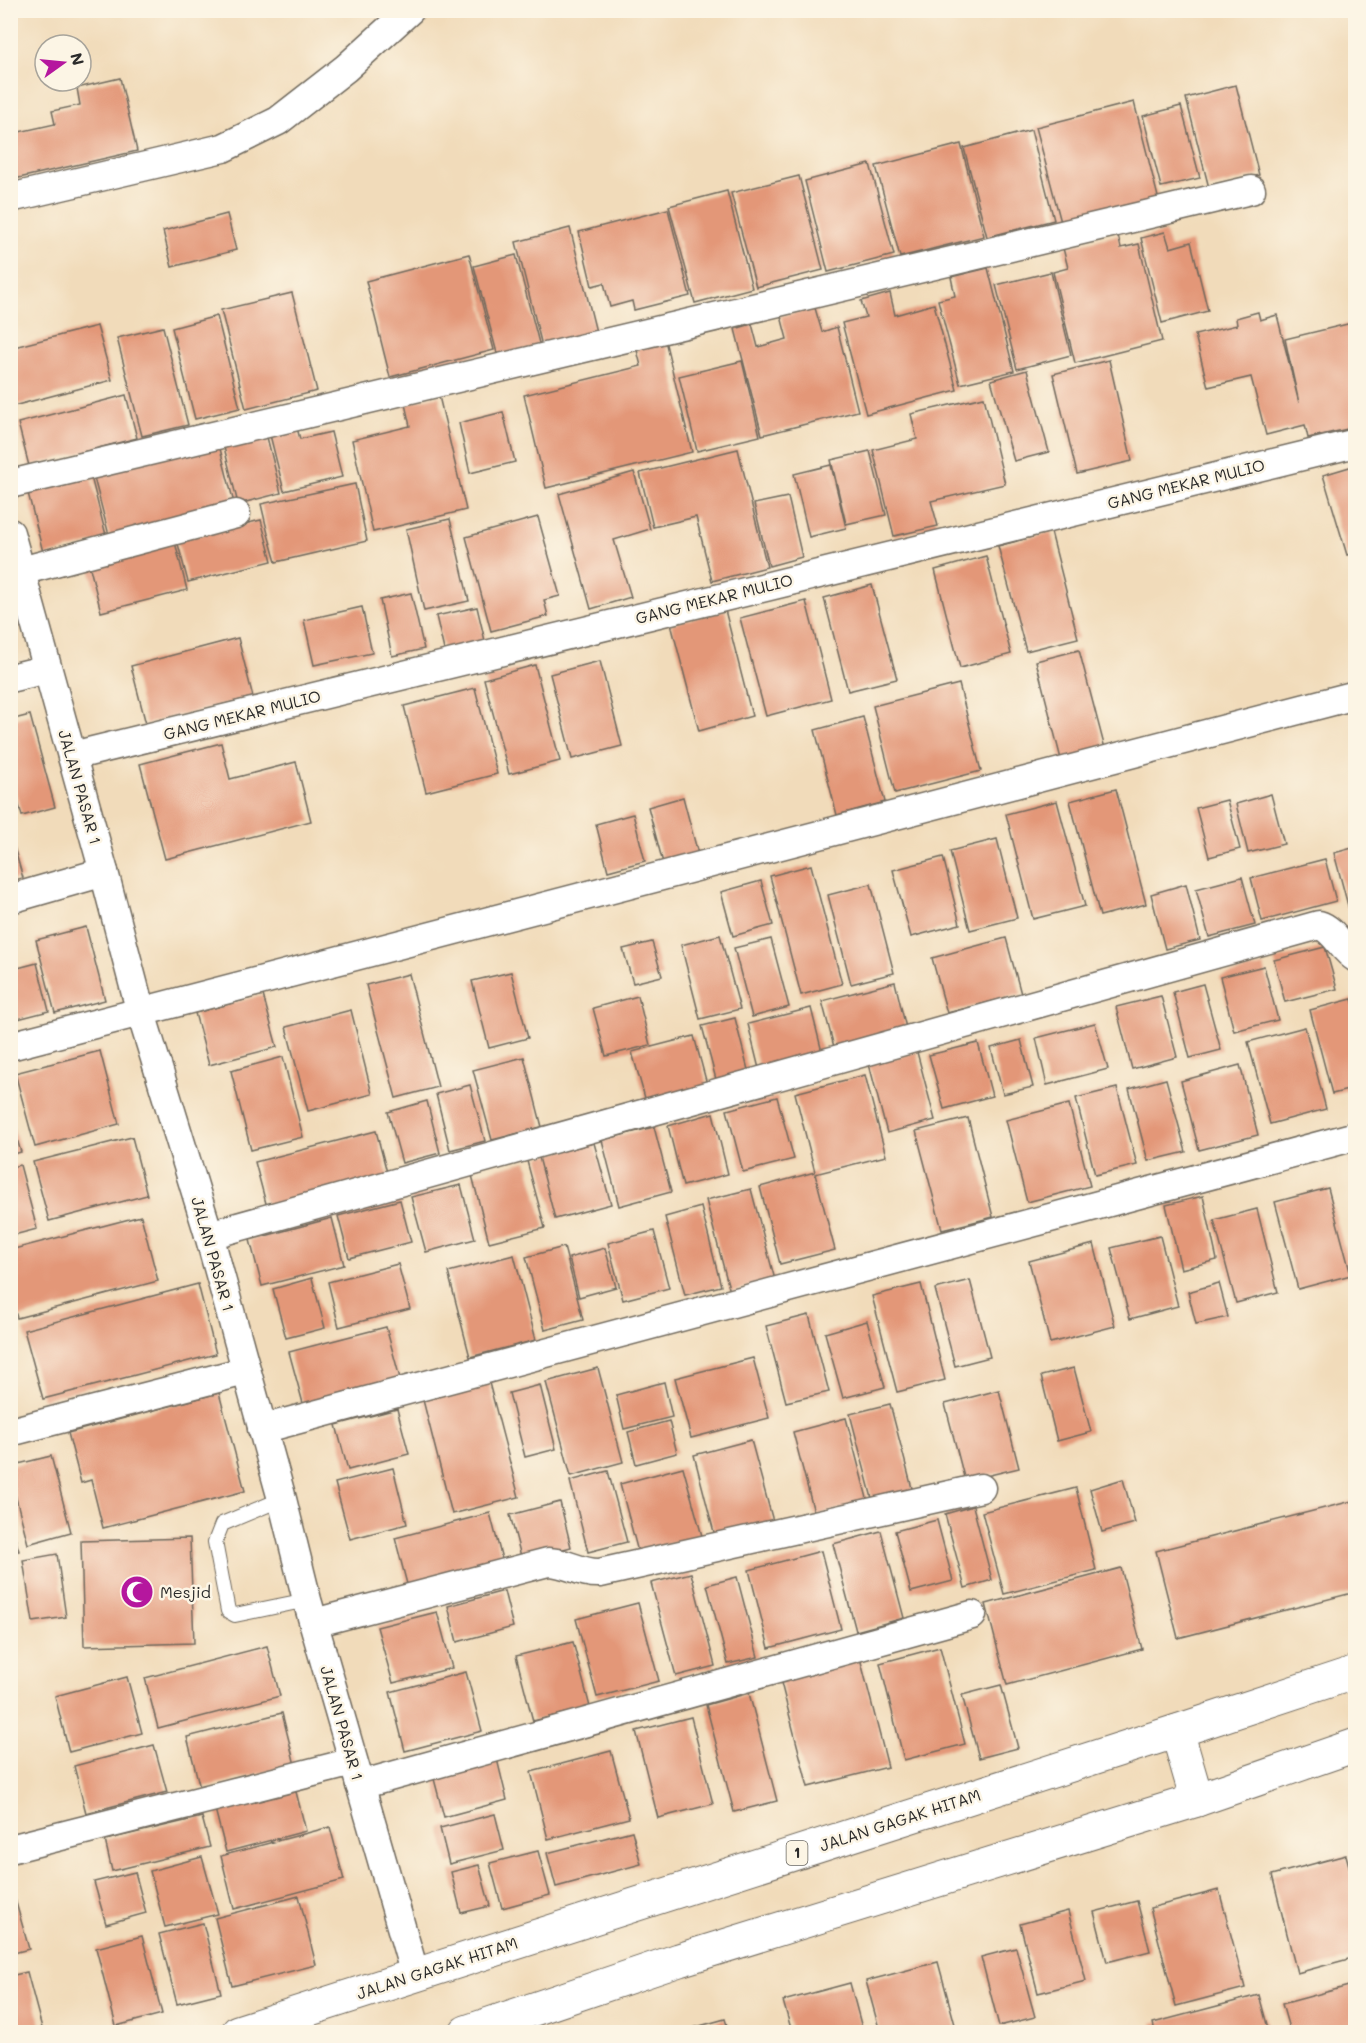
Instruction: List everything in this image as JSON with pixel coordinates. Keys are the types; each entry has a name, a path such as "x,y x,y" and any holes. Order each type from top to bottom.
{"highway":[{"name":"JALAN GAGAK HITAM","path":"238,2032 1356,1672"},
{"path":"1177,1731 1197,1800"},
{"path":"466,2032 690,1956 1197,1800 1356,1745"}],"street":[{"path":"10,198 223,148 278,121 346,68 410,10"},
{"path":"10,484 1251,190"},
{"name":"GANG MEKAR MULIO","path":"72,756 1356,442"},
{"path":"21,571 236,514"},
{"name":"JALAN PASAR 1","path":"10,533 141,1013 208,1235 282,1499 310,1611 415,1975"},
{"path":"10,678 47,669"},
{"path":"10,1046 1356,695"},
{"path":"10,899 104,872"},
{"path":"208,1235 1319,925 1327,927 1346,952 1356,958"},
{"path":"262,1429 1356,1136"},
{"path":"10,1432 245,1371"},
{"path":"310,1611 549,1562 556,1562 589,1574 600,1573 981,1488"},
{"path":"10,1849 356,1773 972,1615"}],"lane":[{"path":"282,1499 222,1524 215,1542 228,1611 235,1615 310,1611"}],"building":[{"path":"120,78 137,151 10,180 10,134 55,124 52,111 80,105 78,93 93,93 93,84"},
{"path":"1236,85 1259,175 1209,188 1186,98"},
{"path":"1134,102 1160,205 1063,230 1036,127"},
{"path":"1181,106 1200,178 1161,187 1143,116"},
{"path":"1031,130 1054,220 987,237 964,148"},
{"path":"961,144 984,236 900,257 876,166"},
{"path":"870,164 894,255 828,272 805,181"},
{"path":"799,176 823,270 756,287 731,193"},
{"path":"727,191 752,288 695,303 669,206"},
{"path":"668,209 690,296 634,310 632,301 610,307 604,283 592,286 579,232"},
{"path":"227,214 236,250 172,267 163,231"},
{"path":"570,228 597,336 543,350 516,242"},
{"path":"1165,232 1170,248 1191,242 1208,311 1162,323 1141,238"},
{"path":"1118,235 1121,248 1139,244 1162,341 1075,363 1053,272 1068,268 1063,248"},
{"path":"469,254 494,350 390,377 366,281"},
{"path":"516,255 540,347 498,357 474,266"},
{"path":"988,268 1014,371 960,384 938,300 955,296 951,277"},
{"path":"1051,272 1071,355 1017,369 996,285"},
{"path":"292,293 317,391 246,409 221,310"},
{"path":"890,293 895,315 934,304 957,390 866,414 842,323 866,317 861,301"},
{"path":"815,308 822,332 837,327 858,411 762,435 735,329 752,324 758,347 787,339 781,316"},
{"path":"1258,312 1260,320 1277,315 1299,403 1285,339 1356,322 1356,427 1308,438 1305,425 1266,435 1251,377 1208,387 1195,335 1237,325 1236,318"},
{"path":"217,316 240,408 195,419 172,328"},
{"path":"97,326 112,380 13,406 10,398 10,348"},
{"path":"163,327 188,425 142,436 117,338"},
{"path":"664,336 692,452 546,488 524,395 641,366 635,342"},
{"path":"1109,360 1132,461 1077,474 1053,374"},
{"path":"742,361 760,436 697,451 679,376"},
{"path":"1027,370 1049,452 1014,461 991,380"},
{"path":"126,395 137,438 29,466 18,423"},
{"path":"439,396 466,510 373,532 352,440 410,426 405,404"},
{"path":"984,397 1005,484 931,501 938,526 894,536 873,450 917,439 911,414"},
{"path":"503,412 515,462 470,473 459,423"},
{"path":"296,424 300,439 331,432 342,477 284,491 269,431"},
{"path":"266,433 281,493 238,504 223,443"},
{"path":"218,441 235,507 110,539 93,474"},
{"path":"738,449 767,567 712,581 696,517 653,527 640,473"},
{"path":"870,451 886,515 846,524 831,460"},
{"path":"831,465 846,528 809,537 794,474"},
{"path":"1353,466 1356,473 1356,553 1347,555 1323,475"},
{"path":"89,469 107,539 44,556 26,485"},
{"path":"634,472 650,529 614,540 631,597 591,609 559,494"},
{"path":"355,484 367,541 276,562 261,504"},
{"path":"788,497 802,557 769,566 754,504"},
{"path":"538,517 560,596 544,600 548,616 491,631 466,537"},
{"path":"450,519 469,601 424,611 406,529"},
{"path":"261,520 272,561 188,582 177,540"},
{"path":"1051,532 1078,638 1026,651 998,546"},
{"path":"175,542 187,590 101,612 89,564"},
{"path":"986,556 1011,654 960,668 935,570"},
{"path":"872,585 897,679 848,691 824,598"},
{"path":"411,593 424,649 392,656 380,600"},
{"path":"806,601 831,699 766,716 740,618"},
{"path":"362,607 372,653 314,665 304,620"},
{"path":"477,607 486,645 445,654 436,616"},
{"path":"725,610 752,716 699,731 671,624"},
{"path":"238,638 253,697 146,724 131,666"},
{"path":"1079,650 1108,760 1064,771 1036,661"},
{"path":"600,661 622,746 572,759 550,674"},
{"path":"535,665 560,761 509,774 484,679"},
{"path":"959,684 981,771 895,793 873,706"},
{"path":"475,688 497,774 426,792 404,706"},
{"path":"30,715 55,807 22,816 10,773 10,720"},
{"path":"863,717 885,802 837,815 815,730"},
{"path":"221,743 230,779 296,762 311,821 165,859 140,764"},
{"path":"1116,789 1146,904 1100,916 1070,801"},
{"path":"1271,794 1284,844 1248,853 1236,804"},
{"path":"683,797 698,854 663,863 648,807"},
{"path":"1227,800 1240,849 1209,857 1196,808"},
{"path":"1057,801 1085,906 1033,919 1006,814"},
{"path":"633,814 645,861 608,871 596,824"},
{"path":"10,833 23,878 10,881"},
{"path":"997,839 1017,918 970,930 950,851"},
{"path":"1356,847 1356,932 1355,932 1334,853"},
{"path":"943,857 960,924 911,937 893,870"},
{"path":"1325,859 1336,901 1262,921 1251,878"},
{"path":"811,865 842,984 801,995 770,876"},
{"path":"1242,877 1255,925 1209,937 1196,889"},
{"path":"761,881 773,925 733,936 721,892"},
{"path":"871,884 894,973 851,984 828,895"},
{"path":"1186,884 1200,940 1165,949 1151,894"},
{"path":"86,927 105,1000 55,1013 36,940"},
{"path":"720,935 740,1009 700,1019 681,945"},
{"path":"1006,938 1021,994 947,1013 932,958"},
{"path":"771,939 789,1007 752,1017 734,948"},
{"path":"652,942 662,976 633,983 623,949"},
{"path":"1325,947 1337,989 1285,1002 1274,960"},
{"path":"37,963 49,1011 10,1021 10,970"},
{"path":"1264,966 1278,1020 1234,1031 1220,977"},
{"path":"511,972 528,1038 489,1048 472,981"},
{"path":"409,974 438,1087 396,1098 366,985"},
{"path":"895,982 906,1028 834,1047 822,1001"},
{"path":"1203,984 1221,1050 1190,1058 1173,992"},
{"path":"263,995 277,1047 209,1065 195,1013"},
{"path":"638,996 650,1045 606,1056 593,1008"},
{"path":"1161,996 1177,1057 1132,1069 1116,1007"},
{"path":"1352,999 1356,1011 1356,1088 1332,1094 1310,1010"},
{"path":"811,1008 824,1060 761,1077 748,1024"},
{"path":"351,1010 372,1094 308,1111 286,1027"},
{"path":"735,1018 750,1078 718,1087 702,1026"},
{"path":"1095,1023 1108,1069 1047,1085 1036,1038"},
{"path":"1305,1027 1326,1109 1270,1124 1248,1042"},
{"path":"694,1036 708,1088 647,1105 632,1052"},
{"path":"1021,1040 1033,1087 1003,1094 991,1048"},
{"path":"978,1043 992,1096 944,1109 929,1055"},
{"path":"100,1051 119,1124 35,1147 15,1073"},
{"path":"917,1052 935,1120 887,1133 869,1064"},
{"path":"283,1057 303,1137 251,1150 231,1071"},
{"path":"524,1057 542,1127 492,1140 473,1070"},
{"path":"1240,1065 1258,1135 1199,1150 1181,1081"},
{"path":"865,1075 886,1156 815,1174 835,1250 780,1264 760,1187 815,1172 795,1093"},
{"path":"1166,1079 1186,1152 1148,1161 1129,1089"},
{"path":"470,1085 485,1141 450,1150 436,1094"},
{"path":"1117,1088 1137,1165 1095,1175 1076,1098"},
{"path":"777,1097 794,1159 743,1172 727,1110"},
{"path":"427,1101 440,1153 402,1163 388,1112"},
{"path":"1069,1104 1090,1186 1027,1202 1006,1120"},
{"path":"713,1113 728,1174 683,1186 668,1126"},
{"path":"10,1117 21,1152 10,1155"},
{"path":"968,1118 993,1217 942,1230 916,1131"},
{"path":"654,1127 671,1192 619,1206 602,1140"},
{"path":"376,1131 389,1180 268,1211 255,1162"},
{"path":"132,1137 147,1195 49,1221 33,1162"},
{"path":"594,1143 611,1204 555,1219 539,1157"},
{"path":"1356,1160 1356,1184 1355,1184 1349,1162"},
{"path":"527,1161 545,1228 489,1242 472,1175"},
{"path":"20,1165 37,1229 10,1236 10,1167"},
{"path":"461,1185 475,1239 426,1252 411,1197"},
{"path":"1328,1188 1351,1275 1298,1289 1275,1202"},
{"path":"751,1189 775,1280 730,1292 706,1200"},
{"path":"1203,1196 1217,1260 1181,1269 1166,1205"},
{"path":"400,1200 411,1242 349,1258 338,1216"},
{"path":"701,1207 721,1286 685,1295 665,1217"},
{"path":"1257,1209 1278,1292 1236,1303 1214,1220"},
{"path":"141,1216 158,1281 17,1318 10,1294 10,1250"},
{"path":"332,1218 344,1265 262,1286 250,1240"},
{"path":"654,1231 669,1288 623,1300 608,1243"},
{"path":"1160,1236 1178,1306 1130,1319 1111,1248"},
{"path":"1094,1244 1115,1326 1050,1343 1029,1261"},
{"path":"564,1247 583,1320 545,1330 526,1257"},
{"path":"605,1248 616,1287 579,1297 569,1258"},
{"path":"514,1255 536,1340 470,1357 448,1272"},
{"path":"398,1264 410,1309 339,1327 328,1282"},
{"path":"312,1278 325,1328 286,1338 273,1289"},
{"path":"970,1280 990,1357 955,1366 935,1289"},
{"path":"1219,1283 1228,1317 1196,1324 1188,1292"},
{"path":"198,1284 216,1354 43,1399 24,1330"},
{"path":"921,1284 945,1380 897,1392 872,1296"},
{"path":"809,1315 829,1392 786,1402 766,1326"},
{"path":"867,1321 885,1387 843,1398 825,1333"},
{"path":"386,1327 401,1382 304,1407 289,1352"},
{"path":"753,1358 769,1418 691,1438 675,1378"},
{"path":"598,1368 623,1462 571,1476 546,1382"},
{"path":"1074,1368 1091,1432 1057,1441 1041,1376"},
{"path":"488,1379 519,1497 452,1514 422,1396"},
{"path":"664,1382 672,1417 624,1429 616,1395"},
{"path":"540,1385 556,1449 525,1457 509,1393"},
{"path":"999,1390 1019,1468 965,1481 945,1404"},
{"path":"219,1393 245,1491 103,1528 91,1480 81,1483 68,1433"},
{"path":"890,1404 914,1496 874,1506 850,1414"},
{"path":"397,1409 409,1454 348,1470 336,1425"},
{"path":"846,1418 868,1502 815,1516 793,1432"},
{"path":"669,1421 677,1453 636,1464 628,1432"},
{"path":"751,1440 774,1525 716,1540 694,1455"},
{"path":"51,1456 71,1532 28,1544 10,1475 10,1466"},
{"path":"683,1467 702,1536 638,1552 620,1484"},
{"path":"393,1468 407,1524 350,1539 335,1483"},
{"path":"608,1471 627,1542 588,1552 570,1481"},
{"path":"1123,1479 1135,1523 1102,1532 1090,1489"},
{"path":"1076,1488 1096,1570 1004,1594 982,1512"},
{"path":"1356,1500 1356,1592 1178,1638 1156,1551"},
{"path":"560,1502 571,1547 522,1560 510,1515"},
{"path":"973,1506 992,1580 965,1588 945,1514"},
{"path":"490,1513 503,1563 408,1588 395,1538"},
{"path":"937,1520 953,1581 911,1592 895,1531"},
{"path":"10,1522 19,1551 10,1553"},
{"path":"881,1531 904,1618 856,1631 833,1544"},
{"name":"Mesjid","path":"190,1538 194,1643 84,1646 81,1541"},
{"path":"821,1551 841,1629 769,1648 749,1570"},
{"path":"57,1554 66,1617 33,1622 23,1560"},
{"path":"1121,1568 1142,1649 1007,1685 986,1604"},
{"path":"691,1573 715,1666 676,1676 651,1583"},
{"path":"737,1577 758,1657 728,1664 707,1585"},
{"path":"504,1591 513,1627 457,1642 448,1606"},
{"path":"638,1603 659,1681 597,1697 576,1619"},
{"path":"437,1612 452,1668 393,1683 377,1627"},
{"path":"573,1642 590,1707 533,1721 516,1656"},
{"path":"267,1646 280,1696 158,1728 145,1678"},
{"path":"940,1647 965,1744 904,1760 880,1663"},
{"path":"859,1654 888,1767 808,1787 779,1675"},
{"path":"466,1672 482,1731 405,1751 390,1692"},
{"path":"127,1677 142,1733 69,1752 55,1696"},
{"path":"1001,1685 1018,1748 979,1758 962,1695"},
{"path":"749,1693 777,1801 734,1812 706,1705"},
{"path":"282,1713 295,1765 200,1788 187,1737"},
{"path":"691,1717 713,1804 658,1818 636,1731"},
{"path":"154,1745 167,1792 86,1813 74,1766"},
{"path":"611,1751 629,1818 548,1839 531,1772"},
{"path":"497,1759 507,1800 444,1817 433,1775"},
{"path":"294,1784 306,1831 226,1852 214,1805"},
{"path":"495,1814 504,1850 449,1864 440,1828"},
{"path":"202,1817 210,1847 112,1871 105,1840"},
{"path":"330,1827 344,1880 234,1909 221,1856"},
{"path":"632,1831 641,1864 556,1887 547,1853"},
{"path":"538,1851 550,1895 502,1908 490,1863"},
{"path":"1346,1855 1356,1891 1356,1957 1297,1973 1272,1875"},
{"path":"202,1857 218,1914 165,1927 150,1871"},
{"path":"479,1865 490,1906 461,1913 451,1872"},
{"path":"135,1872 146,1913 106,1924 94,1882"},
{"path":"10,1881 29,1949 10,1954"},
{"path":"1219,1890 1245,1988 1176,2006 1150,1908"},
{"path":"299,1896 316,1965 232,1986 215,1918"},
{"path":"1137,1901 1150,1951 1107,1962 1094,1912"},
{"path":"1068,1911 1086,1981 1038,1993 1020,1924"},
{"path":"203,1923 221,1993 177,2004 159,1934"},
{"path":"142,1936 162,2014 116,2026 96,1948"},
{"path":"1016,1948 1035,2017 999,2026 981,1957"},
{"path":"938,1962 957,2032 880,2032 866,1981"},
{"path":"27,1972 42,2028 25,2032 10,2032 10,1976"},
{"path":"850,1983 863,2032 792,2032 783,2001"},
{"path":"1356,1984 1356,2032 1290,2032 1282,2004"},
{"path":"1259,1995 1269,2032 1155,2032 1153,2023"},
{"path":"725,2019 729,2032 678,2032"}],"place":[{"name":"Mesjid","path":"137,1592"}]}
